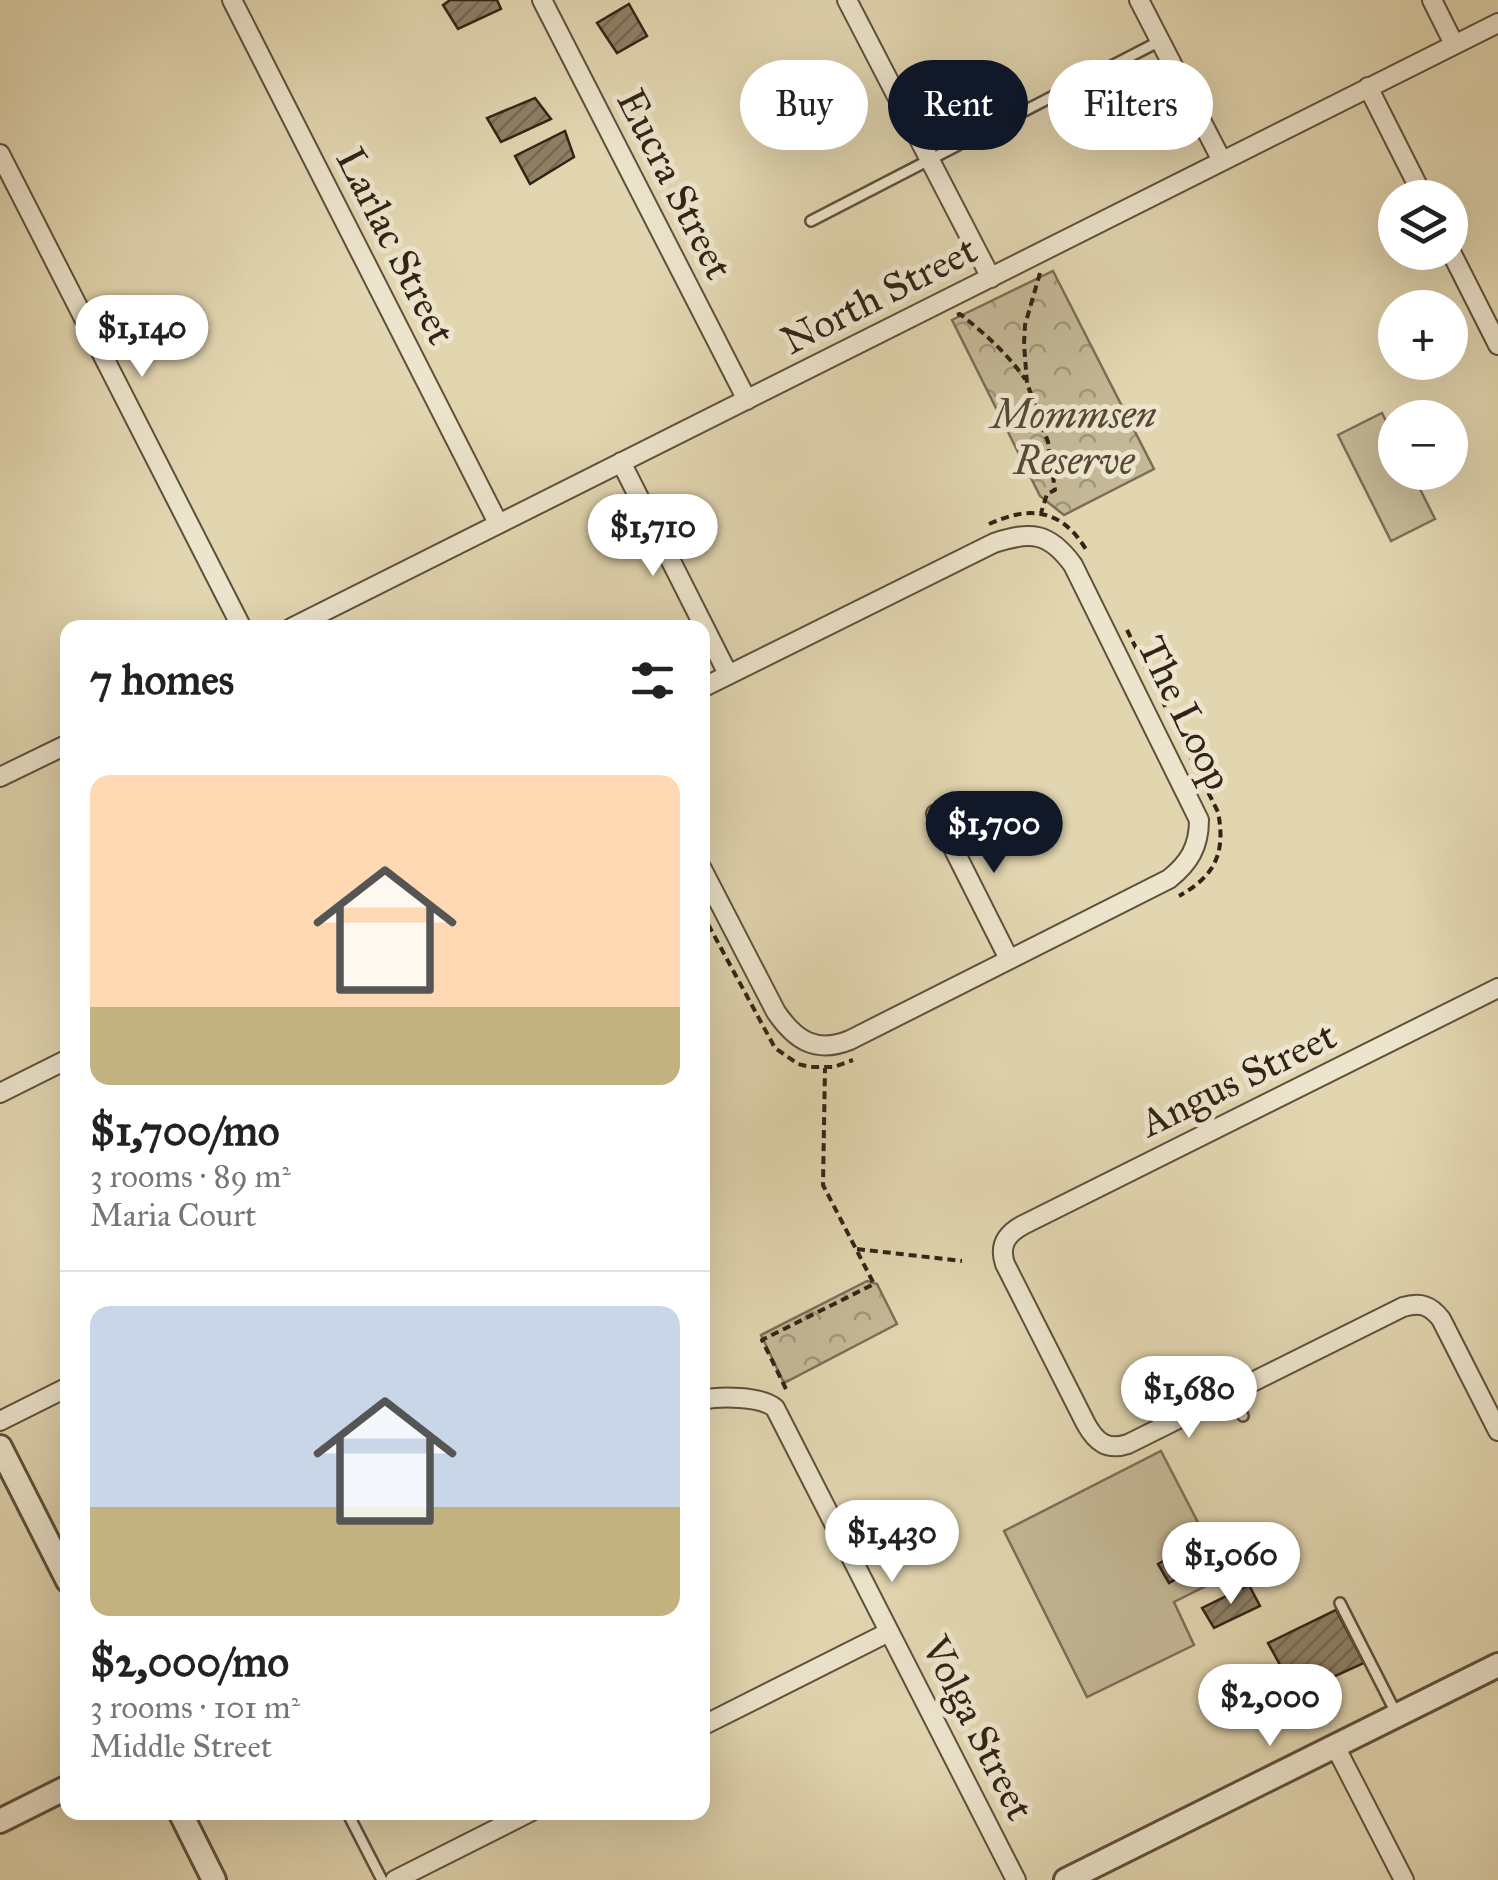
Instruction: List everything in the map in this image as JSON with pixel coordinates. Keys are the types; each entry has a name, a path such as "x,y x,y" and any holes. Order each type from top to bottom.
{"street":[{"name":"Larlac Street","path":"232,0 498,523"},
{"name":"Eucra Street","path":"542,0 747,400"},
{"path":"847,0 990,278"},
{"path":"1139,0 1222,161"},
{"path":"1432,0 1454,44"},
{"name":"North Street","path":"307,620 1498,22"},
{"path":"1368,88 1415,180"},
{"path":"0,154 238,620"},
{"path":"1462,270 1491,316 1498,345"},
{"path":"621,462 701,620"},
{"name":"The Loop","path":"710,684 994,543 1034,536 1052,542 1073,565 1199,820 1195,850 1183,868 1169,879 838,1045 818,1046 796,1036 786,1026 710,884"},
{"path":"710,638 728,674"},
{"path":"0,777 60,748"},
{"path":"936,814 1009,960"},
{"name":"Angus Street","path":"1232,1392 1128,1444 1108,1447 1100,1443 1086,1424 1005,1264 1002,1247 1010,1234 1498,988"},
{"path":"0,1093 60,1063"},
{"path":"1232,1392 1404,1306 1420,1304 1434,1310 1441,1319 1498,1431"},
{"path":"0,1421 60,1391"},
{"name":"Volga Street","path":"710,1398 756,1400 769,1402 775,1408 1016,1880"},
{"path":"0,1447 60,1565"},
{"path":"710,1722 890,1632"},
{"path":"1066,1880 1104,1872 1335,1746 1498,1665"},
{"path":"1335,1746 1404,1880"},
{"path":"0,1822 60,1791"},
{"path":"184,1820 214,1880"},
{"path":"395,1880 514,1820"}],"lane":[{"path":"812,221 1160,41"},
{"path":"1232,1392 1243,1416"},
{"path":"1340,1603 1398,1716"},
{"path":"351,1820 382,1880"}],"path":[{"path":"1025,281 1042,273 1025,325 1027,382"},
{"path":"952,318 960,314 990,338 1010,357 1027,382 1048,442 1055,490 1048,494 1040,514 1061,521 1091,558"},
{"path":"1125,626 1218,812 1222,828 1219,854 1210,873 1173,898"},
{"path":"710,928 775,1048 798,1064 825,1068 862,1055"},
{"path":"786,1389 762,1340 874,1284 824,1185 825,1068"},
{"path":"857,1249 962,1261"}],"green space":[{"name":"Mommsen Reserve","path":"1053,271 1154,469 1064,515 1040,496 952,320"},
{"path":"1378,415 1378,490 1420,490 1435,519 1391,541 1338,435"},
{"path":"867,1281 877,1284 897,1324 784,1383 761,1335"},
{"path":"1161,1451 1219,1563 1242,1553 1248,1565 1174,1602 1194,1645 1087,1697 1004,1531"}],"building":[{"path":"450,0 497,0 501,9 458,29 443,5"},
{"path":"629,4 647,36 617,53 597,23"},
{"path":"535,98 551,119 501,142 487,118"},
{"path":"565,131 574,157 530,184 515,156"},
{"path":"1201,1541 1213,1558 1169,1583 1158,1564"},
{"path":"1249,1585 1260,1606 1214,1628 1202,1608"},
{"path":"1336,1610 1364,1663 1296,1694 1268,1643"}]}
